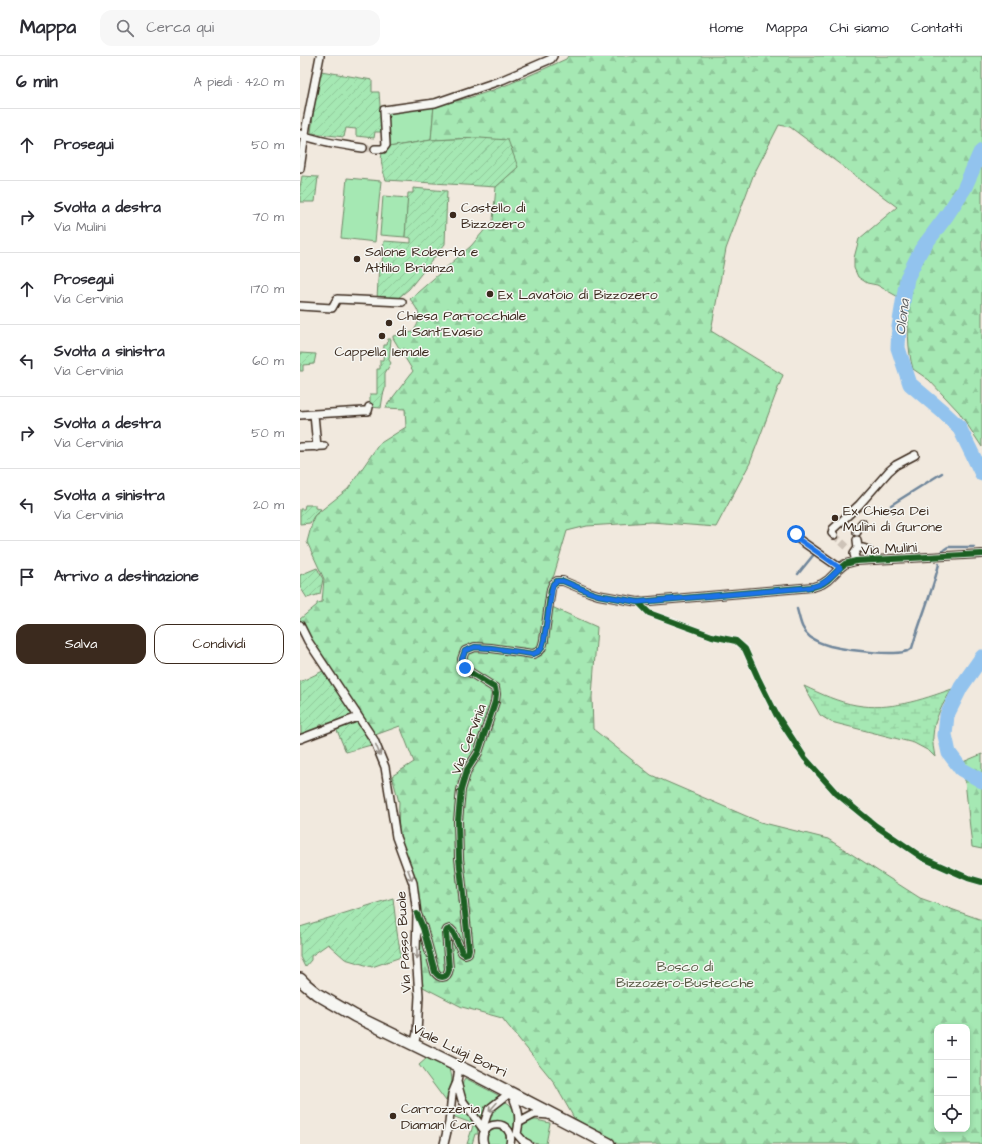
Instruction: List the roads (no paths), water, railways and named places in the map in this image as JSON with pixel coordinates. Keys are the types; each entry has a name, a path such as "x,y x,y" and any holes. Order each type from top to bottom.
{"main road":[{"name":"Viale Luigi Borri","path":"300,979 317,994 355,1016 511,1092 609,1144"}],"street":[{"path":"300,169 303,126 314,90 320,56"},
{"path":"375,149 383,149 386,145 384,110 436,103 502,80 551,59 553,56"},
{"path":"302,135 336,144 363,148"},
{"path":"300,306 332,308 337,299 402,302"},
{"path":"300,415 368,411 369,407"},
{"path":"300,447 320,446 314,414"},
{"path":"834,534 832,533 833,529 859,505 889,470 915,455"},
{"path":"856,551 858,528 862,523"},
{"path":"797,533 797,538 840,568"},
{"name":"Via Mulini","path":"848,548 856,551 866,549 871,554 872,560"},
{"name":"Via Mulini","path":"856,551 856,562"},
{"name":"Via Mulini","path":"758,591 813,587 828,580 845,564 856,562 982,554"},
{"name":"Via Cervinia","path":"417,914 423,928 435,972 437,976 441,978 445,977 448,974 449,969 447,930 452,932 462,952 465,954 468,953 469,949 459,858 458,822 461,790 467,770 478,753 495,702 496,694 495,688 465,668 462,659 465,651 475,647 486,647 533,654 538,652 542,648 544,640 553,584 557,581 563,581 598,595 638,602 758,591"},
{"name":"Via Passo Buole","path":"300,625 308,641 374,740 385,767 396,837 413,883 417,914 416,953 419,996 417,1033 414,1045"},
{"path":"300,739 358,717"},
{"path":"444,1144 449,1123 452,1094 457,1082 459,1067"},
{"path":"457,1082 462,1100 484,1129"},
{"path":"484,1144 482,1137 489,1109 511,1092 517,1106 520,1122"},
{"path":"451,1108 462,1100"},
{"path":"510,1144 520,1122 534,1114 553,1115"},
{"path":"484,1129 492,1125 501,1125 528,1144"}],"waterway":[{"name":"Olona","path":"982,151 964,189 921,250 907,278 899,327 898,348 910,384 959,427 982,474"},
{"path":"891,505 942,473"},
{"path":"942,552 948,547 974,547"},
{"path":"798,574 815,553"},
{"path":"797,609 801,624 807,634 822,643 830,646 860,651 886,653 907,651 912,648 939,564"},
{"name":"Olona","path":"982,657 961,687 947,715 945,735 949,753 961,769 982,781"}],"tunnel":[{"path":"363,148 375,149"},
{"path":"834,535 848,548"}],"place":[{"name":"Castello di Bizzozero","path":"453,215"},
{"name":"Salone Roberta e Attilio Brianza","path":"357,259"},
{"name":"Ex Lavatoio di Bizzozero","path":"490,294"},
{"name":"Chiesa Parrocchiale di Sant'Evasio","path":"389,323"},
{"name":"Cappella Iemale","path":"382,336"},
{"name":"Ex Chiesa Dei Mulini di Gurone","path":"835,518"},
{"name":"Carrozzeria Diaman Car","path":"393,1116"}],"park label":[{"name":"Bosco di Bizzozero-Bustecche","path":"685,974"}]}
